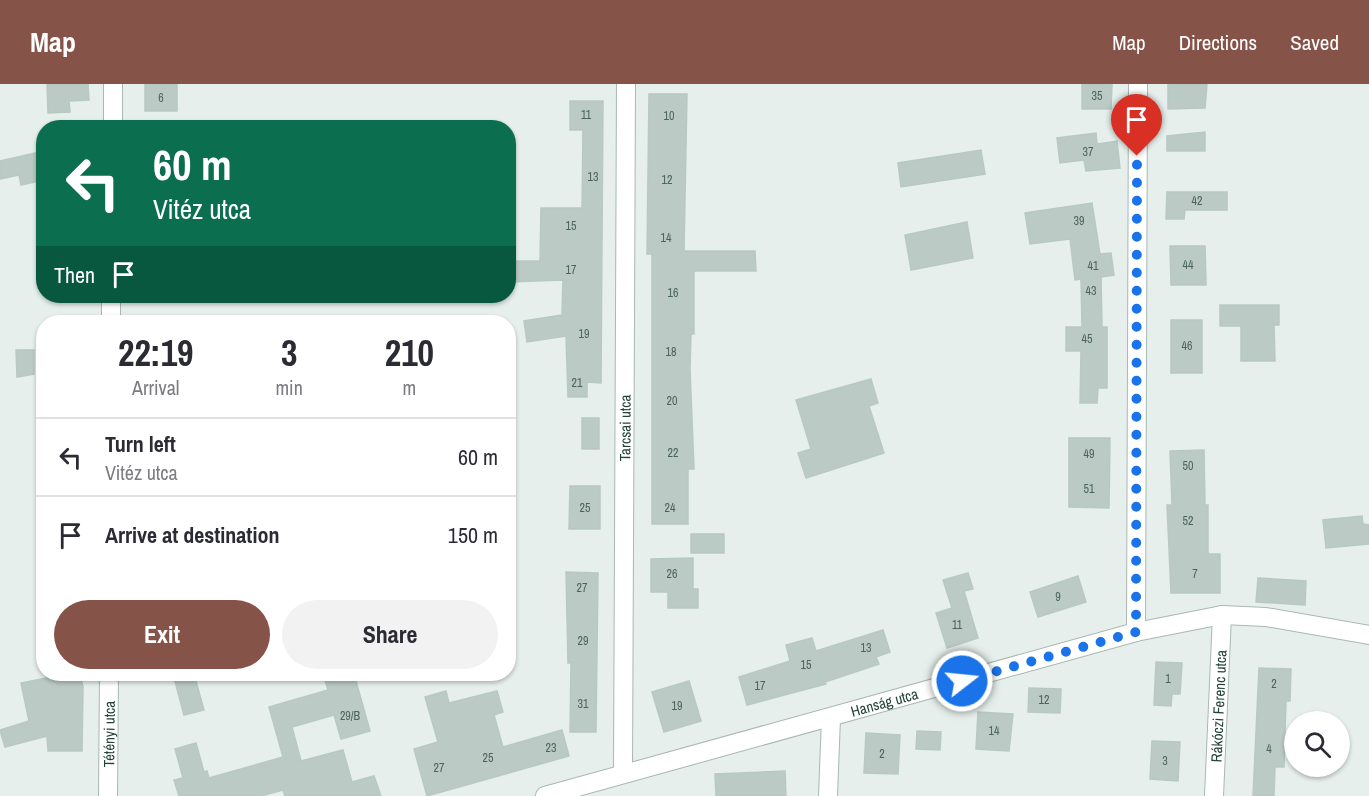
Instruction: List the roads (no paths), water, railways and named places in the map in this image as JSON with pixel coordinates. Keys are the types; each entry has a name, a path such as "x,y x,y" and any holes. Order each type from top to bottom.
{"street":[{"path":"113,84 113,120"},
{"name":"Tarcsai utca","path":"623,773 626,84"},
{"path":"1136,632 1138,84"},
{"name":"Hanság utca","path":"545,796 1136,632 1222,615 1266,616 1369,634"},
{"name":"Rákóczi Ferenc utca","path":"1214,796 1222,615"},
{"name":"Tétényi utca","path":"108,796 109,681"},
{"path":"828,796 831,718"}]}
